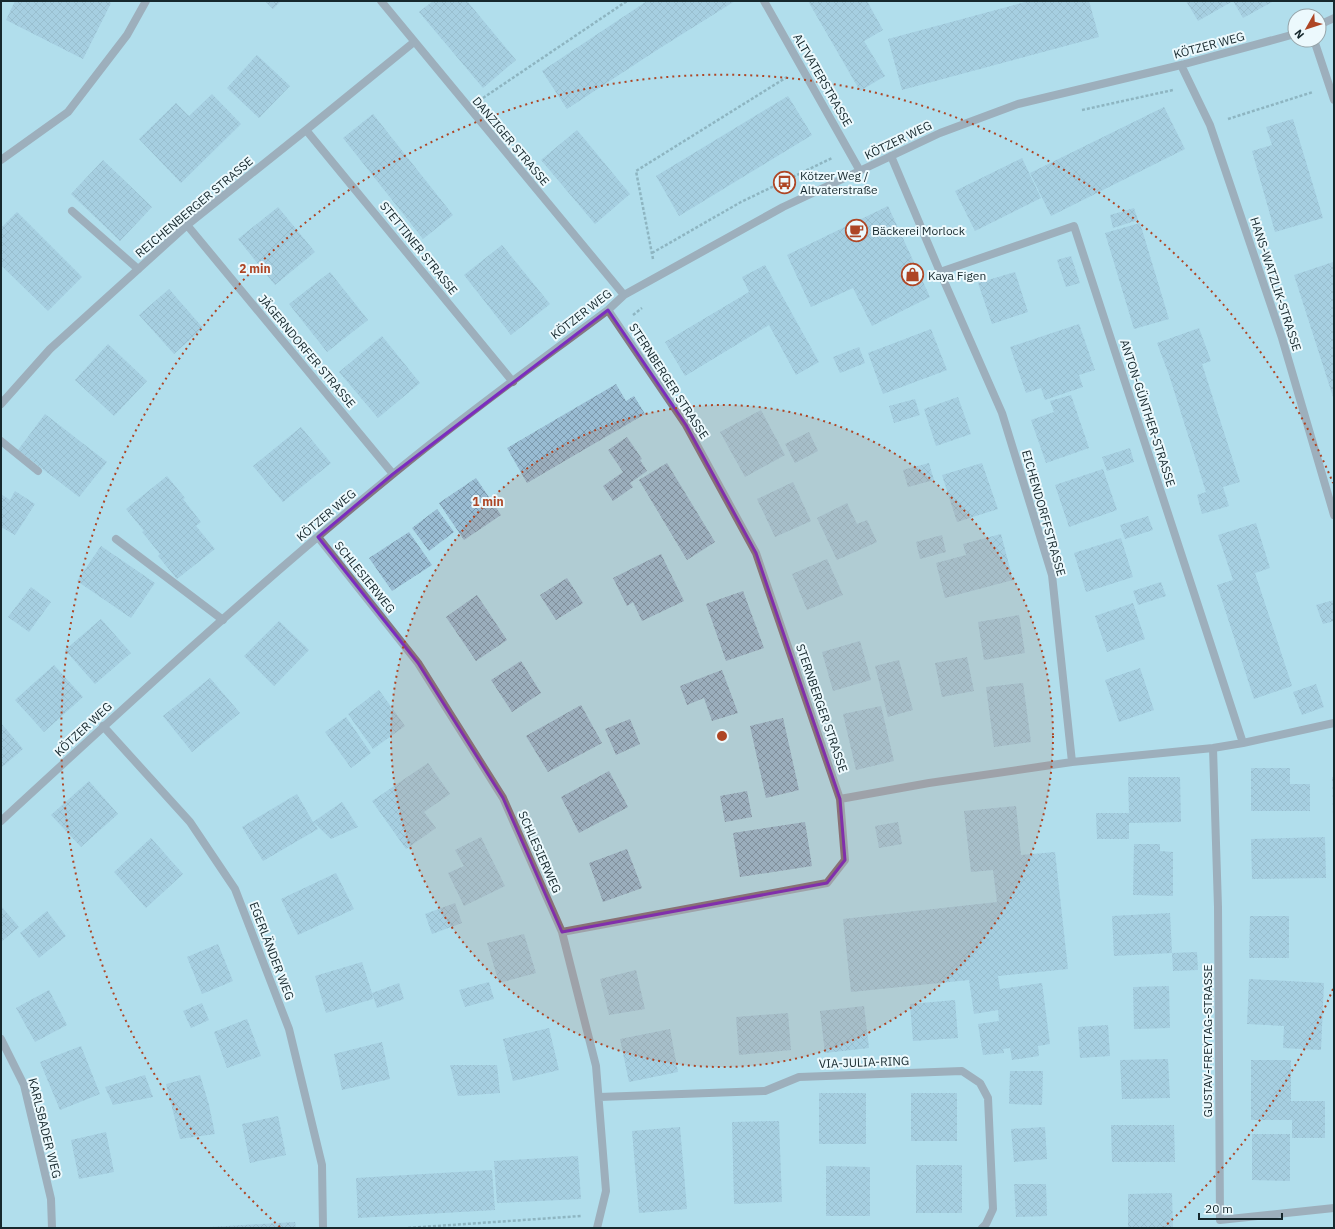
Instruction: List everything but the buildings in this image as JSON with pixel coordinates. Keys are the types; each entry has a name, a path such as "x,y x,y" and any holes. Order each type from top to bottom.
{"street":[{"path":"1,160 68,112 126,35 146,1"},
{"name":"DANZIGER STRASSE","path":"381,1 624,295"},
{"name":"ALTVATERSTRASSE","path":"764,1 860,171"},
{"name":"KÖTZER WEG","path":"1,821 103,726 318,537 393,474 608,310 624,295 783,207 940,133 1018,104 1181,65 1287,36"},
{"name":"REICHENBERGER STRASSE","path":"1,404 50,349 187,225 414,42"},
{"path":"1317,48 1334,100"},
{"name":"HANS-WATZLIK-STRASSE","path":"1181,65 1210,125 1282,338 1334,515"},
{"name":"STETTINER STRASSE","path":"306,130 513,382"},
{"name":"EICHENDORFFSTRASSE","path":"891,156 1002,413 1052,575 1072,762"},
{"path":"72,211 138,269"},
{"name":"JÄGERNDORFER STRASSE","path":"187,225 393,474"},
{"name":"ANTON-GÜNTHER-STRASSE","path":"940,272 1074,226 1243,743"},
{"name":"STERNBERGER STRASSE","path":"562,932 827,883 845,860 840,799 756,553 686,425 608,310"},
{"path":"1,440 38,471"},
{"name":"SCHLESIERWEG","path":"318,537 418,663 503,798 562,932 596,1066 606,1191 597,1228"},
{"path":"116,538 223,620"},
{"path":"840,799 929,783 1072,762 1213,748 1334,723"},
{"name":"EGERLÄNDER WEG","path":"103,726 190,822 235,889 289,1029 322,1165 323,1228"},
{"name":"GUSTAV-FREYTAG-STRASSE","path":"1213,748 1218,906 1220,1220 1334,1208"},
{"name":"KARLSBADER WEG","path":"1,1039 24,1085 51,1199 52,1228"},
{"name":"VIA-JULIA-RING","path":"599,1097 766,1091 799,1077 962,1071 980,1083 988,1098 992,1208 986,1224 982,1228"}],"path":[{"path":"468,108 627,1"},
{"path":"657,277 636,171 802,67"},
{"path":"1210,125 1329,87"},
{"path":"652,253 741,202 848,150"},
{"path":"408,1228 600,1214"}],"highlighted area":[{"path":"608,310 686,425 756,553 840,799 845,860 827,883 562,932 503,798 418,663 318,537 393,474"}],"place":[{"name":"Kötzer Weg / Altvaterstraße","path":"784,182"},
{"name":"Bäckerei Morlock","path":"857,230"},
{"name":"Kaya Figen","path":"912,275"}]}
